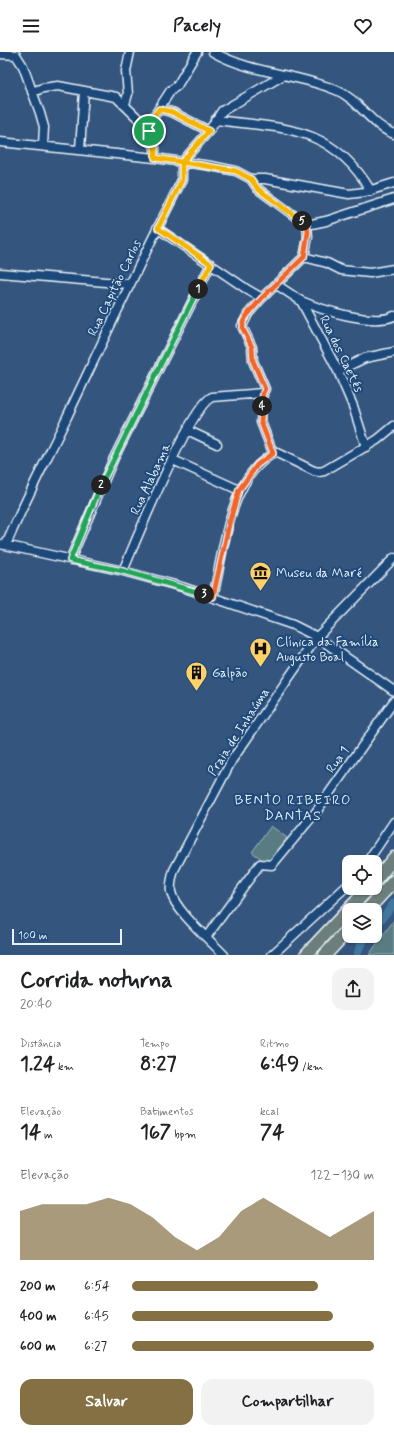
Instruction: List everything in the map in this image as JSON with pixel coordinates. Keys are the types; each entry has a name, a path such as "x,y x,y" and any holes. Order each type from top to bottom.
{"highway":[{"path":"382,873 394,858"},
{"path":"374,903 394,881"},
{"path":"306,955 362,895"},
{"path":"325,955 342,937"}],"street":[{"path":"125,104 128,94 126,71 130,52"},
{"path":"147,126 177,86 197,52"},
{"path":"213,52 246,67 319,84 346,94 378,125 394,134"},
{"path":"0,54 14,54 23,66 44,127 43,146"},
{"path":"182,162 209,131 215,120 225,108 282,76"},
{"path":"32,92 43,88 58,86 116,97 147,126 155,148 155,158"},
{"path":"80,149 84,91"},
{"path":"159,109 172,112 209,131"},
{"path":"215,120 279,127 307,134 340,152 349,161 371,191"},
{"path":"0,142 80,149 155,158 236,171 251,179 258,189 307,225 326,221 394,199"},
{"name":"Rua Capitão Carlos","path":"3,544 66,420 129,284 182,180 182,162"},
{"path":"251,179 265,179 349,194 371,191 394,183"},
{"path":"273,453 261,422 263,393 265,389 253,361 252,347 242,326 248,314 262,298 304,257 308,237 307,225"},
{"path":"158,228 262,298"},
{"path":"304,257 327,263 341,270 370,273 394,269"},
{"path":"70,560 111,464 211,264"},
{"path":"0,273 129,284"},
{"name":"Rua dos Caetés","path":"277,285 301,301 338,371 353,406 366,447"},
{"path":"301,301 334,313 381,320 394,316"},
{"path":"338,371 365,358 394,352"},
{"name":"Rua Alabama","path":"123,571 147,512 187,430 206,399 212,397 263,393"},
{"path":"213,597 230,520 239,490 257,465 273,453 281,454 319,472 366,447 394,426"},
{"path":"187,430 217,444"},
{"path":"173,460 239,490"},
{"path":"3,544 123,571 213,597 293,625 317,636 394,691"},
{"name":"Praia de Inhaúma","path":"224,955 181,911 173,898 171,889 174,870 232,760 317,636 394,558"},
{"name":"Rua 1","path":"207,936 260,864 272,865 316,812 394,701"},
{"path":"372,855 394,822"},
{"path":"272,955 342,890"}],"green space":[{"path":"271,826 287,838 268,864 252,852"},
{"path":"394,920 394,955 369,955 378,943 382,943 382,937"}],"waterway":[{"path":"382,918 394,903"},
{"path":"357,955 362,943"}],"place":[{"name":"Museu da Maré","path":"260,592"},
{"name":"Clínica da Família Augusto Boal","path":"260,668"},
{"name":"Galpão","path":"196,692"}],"district":[{"name":"BENTO RIBEIRO DANTAS","path":"293,808"}],"route":[{"path":"149,131 147,126 159,109 172,112 209,131 182,162 236,171 251,179 258,189 307,225 308,232 304,257 262,298 243,322 243,329 252,347 253,361 265,389 261,409 261,422 273,453 257,465 239,490 230,520 213,597 123,571 70,560 114,458 211,264 158,228 182,180 182,162 155,158 155,148 149,131"}]}
